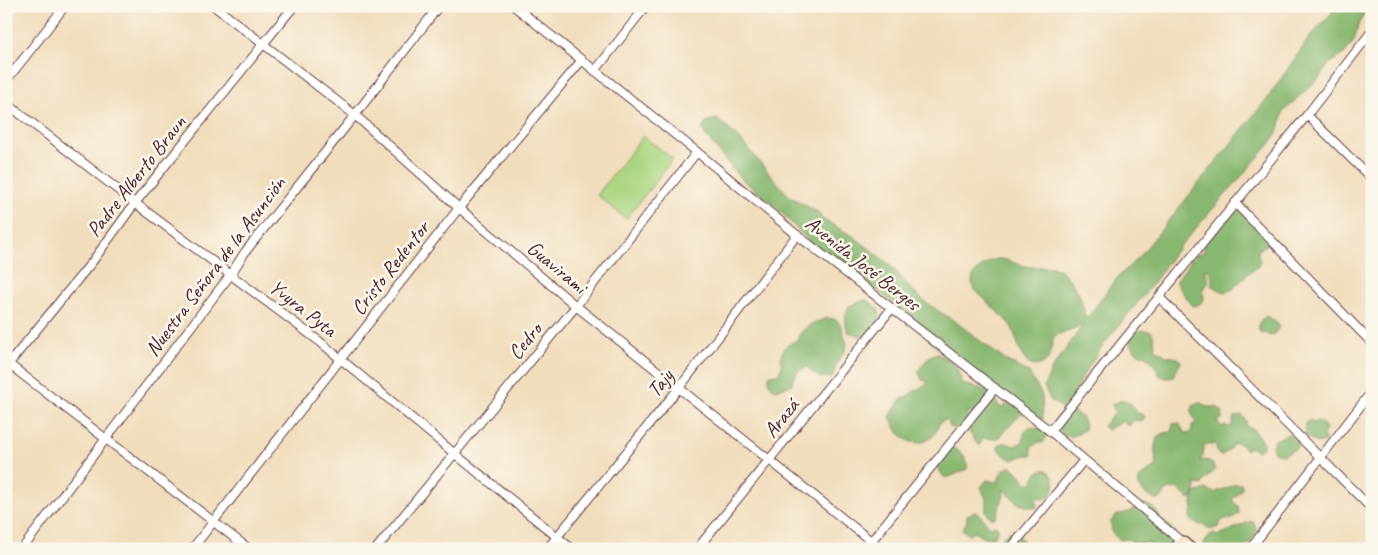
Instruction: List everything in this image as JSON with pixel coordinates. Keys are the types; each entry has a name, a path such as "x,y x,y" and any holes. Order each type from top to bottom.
{"street":[{"path":"6,81 65,6"},
{"name":"Guavirami","path":"214,6 355,115 459,208 576,306 881,549"},
{"name":"Padre Alberto Braun","path":"7,364 73,285 135,203 294,6"},
{"name":"Nuestra Señora de la Asunción","path":"22,549 270,222 440,6"},
{"name":"Avenida José Berges","path":"514,6 697,152 797,235 1050,431 1182,546"},
{"path":"595,71 646,6"},
{"path":"1050,431 1307,115 1372,31"},
{"name":"Cristo Redentor","path":"192,549 459,208 582,60"},
{"name":"Yvyra Pyta","path":"6,103 340,359 572,549"},
{"path":"1307,115 1372,179"},
{"name":"Cedro","path":"376,549 576,306 697,152"},
{"path":"1235,203 1372,344"},
{"name":"Tajy","path":"547,549 679,388 797,235"},
{"path":"1159,297 1372,509"},
{"name":"Arazá","path":"697,549 892,308"},
{"path":"7,364 249,549"},
{"path":"865,549 995,388"},
{"path":"1250,549 1372,391"},
{"path":"1010,549 1084,460"}],"green space":[{"path":"1338,6 1369,6 1359,23 1354,41 1344,54 1329,64 1320,77 1283,112 1279,129 1270,144 1174,253 1155,281 1100,349 1082,378 1066,410 1074,412 1083,419 1084,430 1065,437 1060,430 1057,417 1065,410 1051,401 1044,386 1052,369 1083,325 1054,336 1048,360 1039,365 1032,365 1022,355 1009,323 973,288 972,279 977,270 994,260 1000,259 1030,267 1047,266 1059,269 1078,292 1086,320 1115,280 1140,256 1267,99 1309,38"},
{"path":"717,119 737,136 789,196 819,213 822,219 853,236 889,264 926,303 956,322 1005,360 1029,373 1042,395 1043,419 1034,419 1022,413 997,439 983,438 979,446 969,432 973,414 967,410 968,417 958,429 950,427 947,419 939,423 930,439 920,443 908,441 903,437 890,417 899,401 929,382 922,380 918,371 929,357 936,353 952,362 957,368 962,384 987,390 1001,408 1009,404 940,351 905,313 885,296 809,241 774,205 739,177 706,136 702,128 708,121"},
{"path":"643,136 673,159 626,219 597,195"},
{"path":"1240,202 1248,207 1249,214 1270,239 1269,243 1259,249 1260,262 1258,266 1232,290 1224,292 1212,286 1209,270 1205,269 1209,282 1203,287 1204,300 1197,306 1193,306 1176,281 1195,255 1204,252 1204,244"},
{"path":"865,300 876,307 880,318 865,337 848,332 846,312 849,306"},
{"path":"1266,316 1277,323 1279,327 1270,336 1259,331 1259,322"},
{"path":"829,318 837,320 842,328 847,345 844,353 838,360 832,378 819,377 806,367 796,374 791,385 775,390 769,384 769,375 778,374 782,367 781,358 785,348 796,341 809,325"},
{"path":"1135,331 1151,331 1157,351 1166,356 1178,358 1181,362 1173,377 1166,378 1158,374 1157,369 1148,357 1136,352 1130,342 1130,338"},
{"path":"1123,400 1130,403 1137,413 1143,414 1145,417 1142,421 1133,420 1130,425 1126,425 1125,421 1123,421 1107,430 1103,426 1115,413 1112,404"},
{"path":"1199,402 1207,407 1217,407 1223,412 1222,419 1217,421 1221,427 1230,427 1234,417 1242,415 1246,421 1246,426 1254,430 1263,443 1263,447 1258,451 1250,447 1246,450 1241,444 1234,443 1221,456 1218,454 1215,443 1211,446 1210,444 1204,445 1203,457 1199,461 1209,461 1215,470 1204,480 1202,485 1195,484 1196,488 1192,499 1188,499 1177,488 1167,490 1162,498 1154,499 1144,493 1140,487 1139,480 1155,468 1156,441 1159,436 1171,432 1173,424 1179,423 1184,432 1188,434 1192,431 1192,425 1196,424 1192,409"},
{"path":"1308,421 1322,423 1326,430 1323,434 1325,440 1323,443 1315,442 1305,436 1305,424"},
{"path":"1029,427 1043,428 1047,435 1043,443 1039,442 1031,446 1032,455 1012,459 998,449 999,445 1003,443 1015,446 1023,442 1024,434"},
{"path":"1291,433 1296,439 1297,448 1282,455 1274,452 1272,446 1275,440"},
{"path":"949,447 957,450 962,455 966,461 967,469 947,478 943,476 935,464"},
{"path":"1011,466 1029,484 1033,482 1037,473 1047,470 1053,476 1053,490 1049,497 1036,499 1036,508 1019,504 1003,489 1004,494 996,518 991,518 986,512 986,499 981,487 987,480 999,483 998,480 1003,470"},
{"path":"1234,484 1241,484 1243,487 1232,500 1238,506 1239,513 1231,520 1227,518 1221,521 1219,527 1212,529 1204,524 1201,525 1191,521 1192,502 1195,493 1206,489 1215,493"},
{"path":"1139,504 1153,508 1161,519 1159,522 1165,522 1176,532 1174,543 1171,546 1163,549 1149,543 1136,544 1128,539 1120,540 1112,533 1111,521 1117,515 1129,512"},
{"path":"975,512 990,527 996,525 998,529 994,537 985,538 974,531 969,535 962,529 966,524 967,515"},
{"path":"1253,522 1256,533 1244,549 1206,549 1203,545 1210,535 1214,533 1217,536"},
{"path":"1009,532 1017,532 1028,549 984,549 993,546"}]}
